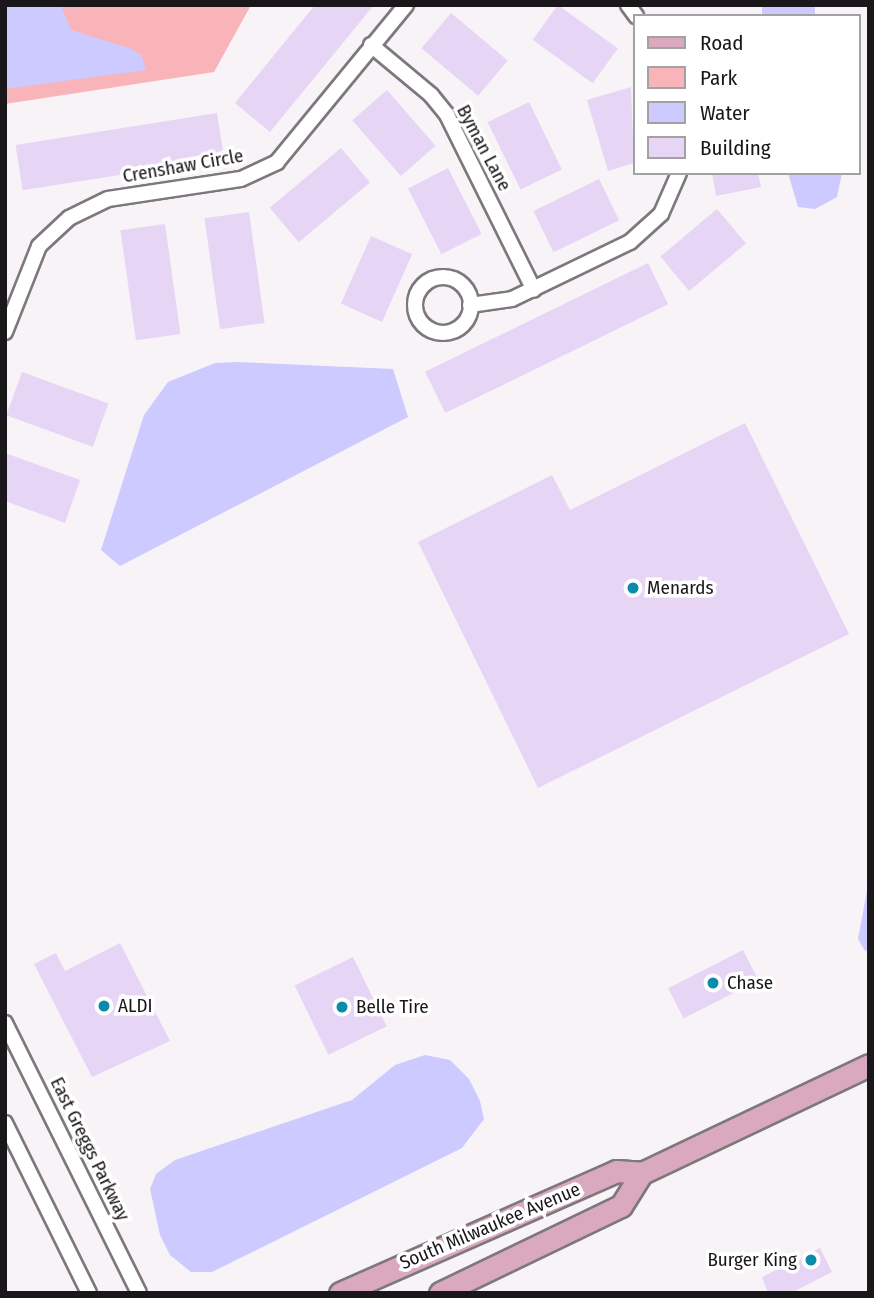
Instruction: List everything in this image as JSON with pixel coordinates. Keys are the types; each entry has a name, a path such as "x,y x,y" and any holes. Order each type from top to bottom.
{"main road":[{"name":"South Milwaukee Avenue","path":"340,1293 616,1171 642,1172 869,1065"},
{"name":"South Milwaukee Avenue","path":"440,1293 621,1206 642,1172"}],"street":[{"name":"Crenshaw Circle","path":"5,332 38,246 69,218 108,199 241,179 268,167 289,149 406,5"},
{"name":"Byman Lane","path":"371,45 431,95 447,116 534,290"},
{"path":"470,305 512,299 534,290 649,229 672,196 678,175"},
{"name":"East Greggs Parkway","path":"5,1023 139,1293"},
{"path":"5,1123 89,1293"}],"green space":[{"path":"5,5 251,5 214,72 5,104"}],"water":[{"path":"5,5 61,5 71,30 132,49 142,56 146,70 5,89"},
{"path":"762,5 815,5 815,14 762,14"},
{"path":"789,175 842,175 837,197 815,209 798,207"},
{"path":"215,363 393,369 408,417 120,566 101,550 144,415 168,382"},
{"path":"869,880 869,949 865,951 858,939"},
{"path":"425,1055 450,1060 469,1079 480,1101 484,1119 462,1148 212,1272 191,1272 170,1255 160,1235 150,1189 156,1174 175,1160 352,1100 395,1065"}],"building":[{"path":"315,5 374,5 270,132 235,103"},
{"path":"558,5 618,48 593,83 533,40"},
{"path":"451,13 508,61 478,96 421,48"},
{"path":"631,87 632,164 608,171 587,100"},
{"path":"387,90 436,146 401,176 352,120"},
{"path":"529,102 562,169 521,190 488,122"},
{"path":"217,113 224,158 23,190 16,145"},
{"path":"341,148 370,182 299,242 270,208"},
{"path":"448,168 482,234 442,254 408,188"},
{"path":"712,175 758,175 761,187 716,196"},
{"path":"599,179 619,220 554,252 533,211"},
{"path":"717,209 746,243 689,291 660,257"},
{"path":"249,212 265,323 220,329 204,218"},
{"path":"165,224 180,334 136,340 120,230"},
{"path":"371,236 412,254 382,322 341,304"},
{"path":"648,263 668,304 445,413 425,372"},
{"path":"22,372 108,403 93,447 6,415"},
{"name":"Menards","path":"745,423 849,634 538,788 418,542 552,475 570,510"},
{"path":"5,453 80,480 65,523 5,501"},
{"name":"ALDI","path":"120,943 170,1041 92,1077 34,964 56,953 65,971"},
{"name":"Chase","path":"743,950 758,980 684,1018 668,988"},
{"name":"Belle Tire","path":"353,957 387,1026 328,1055 295,985"},
{"name":"Burger King","path":"820,1248 832,1272 791,1293 768,1293 762,1277"}],"place":[{"name":"Menards","path":"633,588"},
{"name":"Chase","path":"713,983"},
{"name":"ALDI","path":"104,1006"},
{"name":"Belle Tire","path":"342,1007"},
{"name":"Burger King","path":"811,1260"}]}
